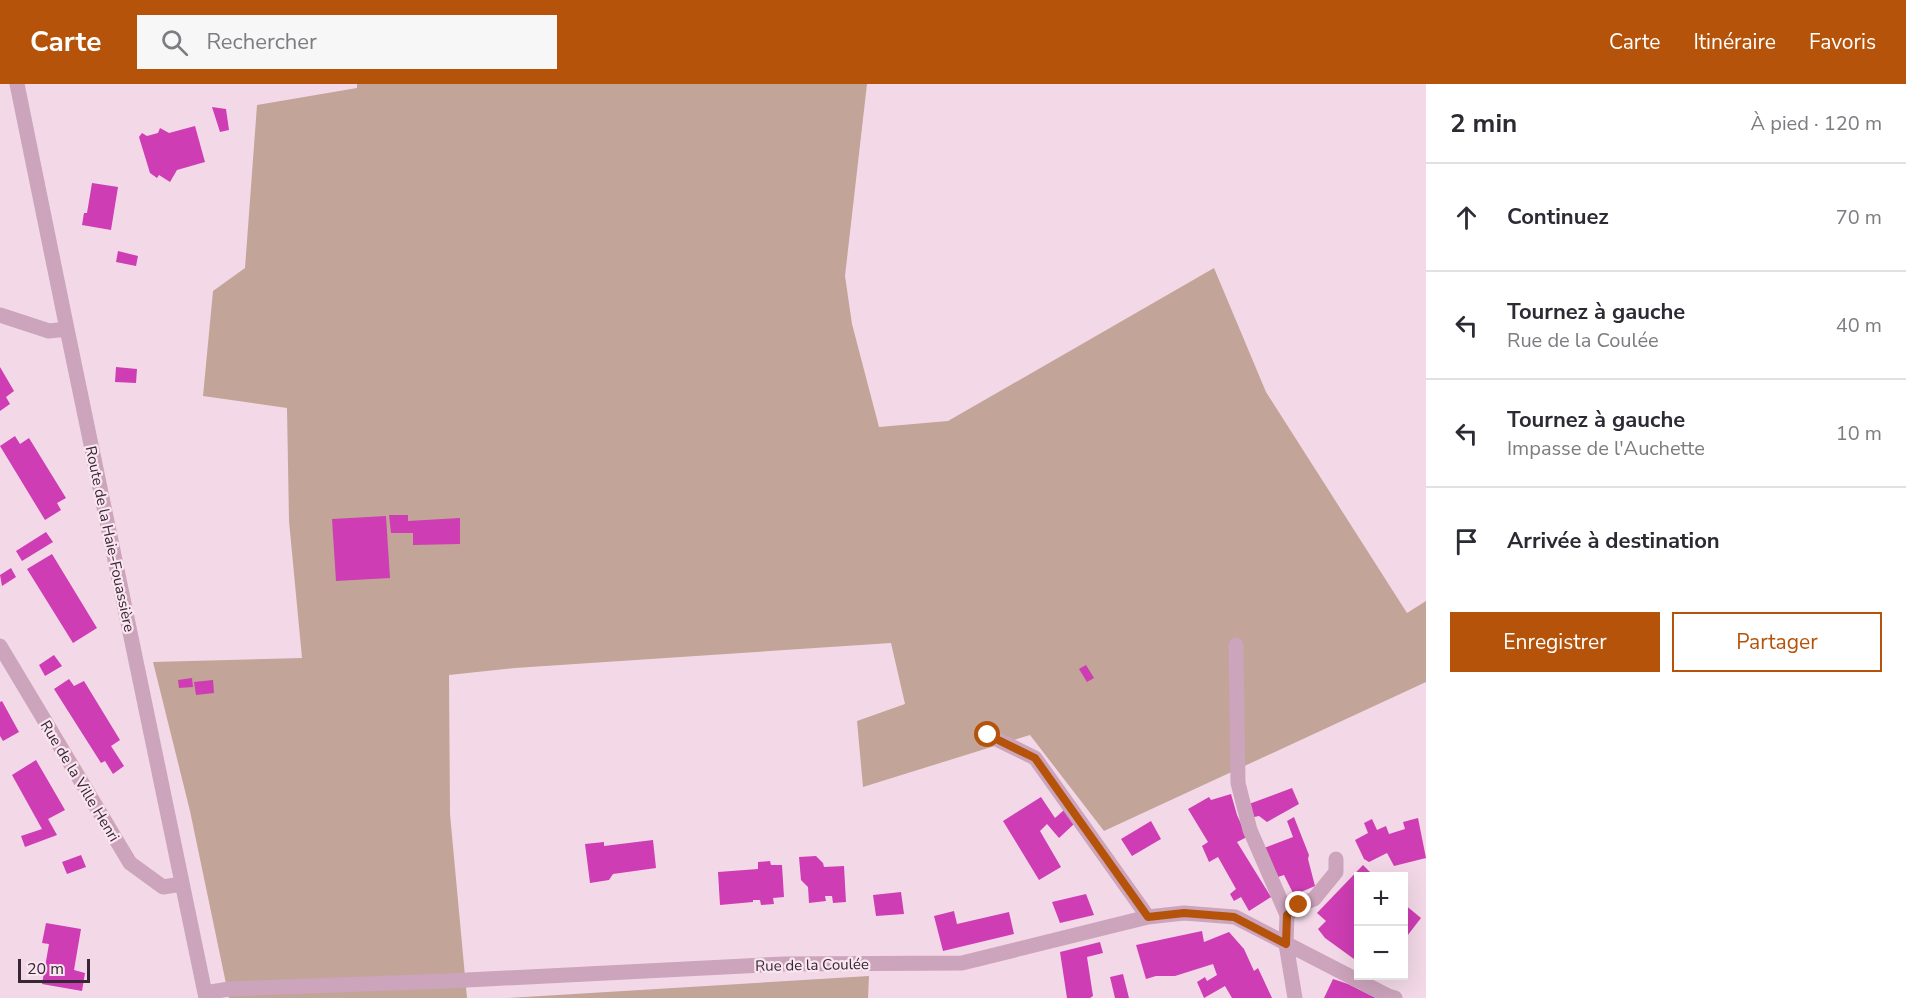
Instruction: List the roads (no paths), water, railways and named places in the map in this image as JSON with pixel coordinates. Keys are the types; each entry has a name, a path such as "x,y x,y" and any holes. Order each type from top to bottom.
{"street":[{"name":"Route de la Haie-Fouassière","path":"17,84 205,995"},
{"path":"0,315 49,331 67,329"},
{"path":"1236,645 1238,783 1250,830 1287,915 1286,944 1295,998"},
{"name":"Rue de la Ville Henri","path":"0,646 130,863 163,887 182,884"},
{"path":"988,735 1035,758 1148,917"},
{"path":"1287,915 1299,905 1314,899 1336,872 1336,859"},
{"name":"Rue de la Coulée","path":"205,995 229,989 448,981 784,964 962,963 1148,917 1184,913 1234,917 1395,998"}]}
